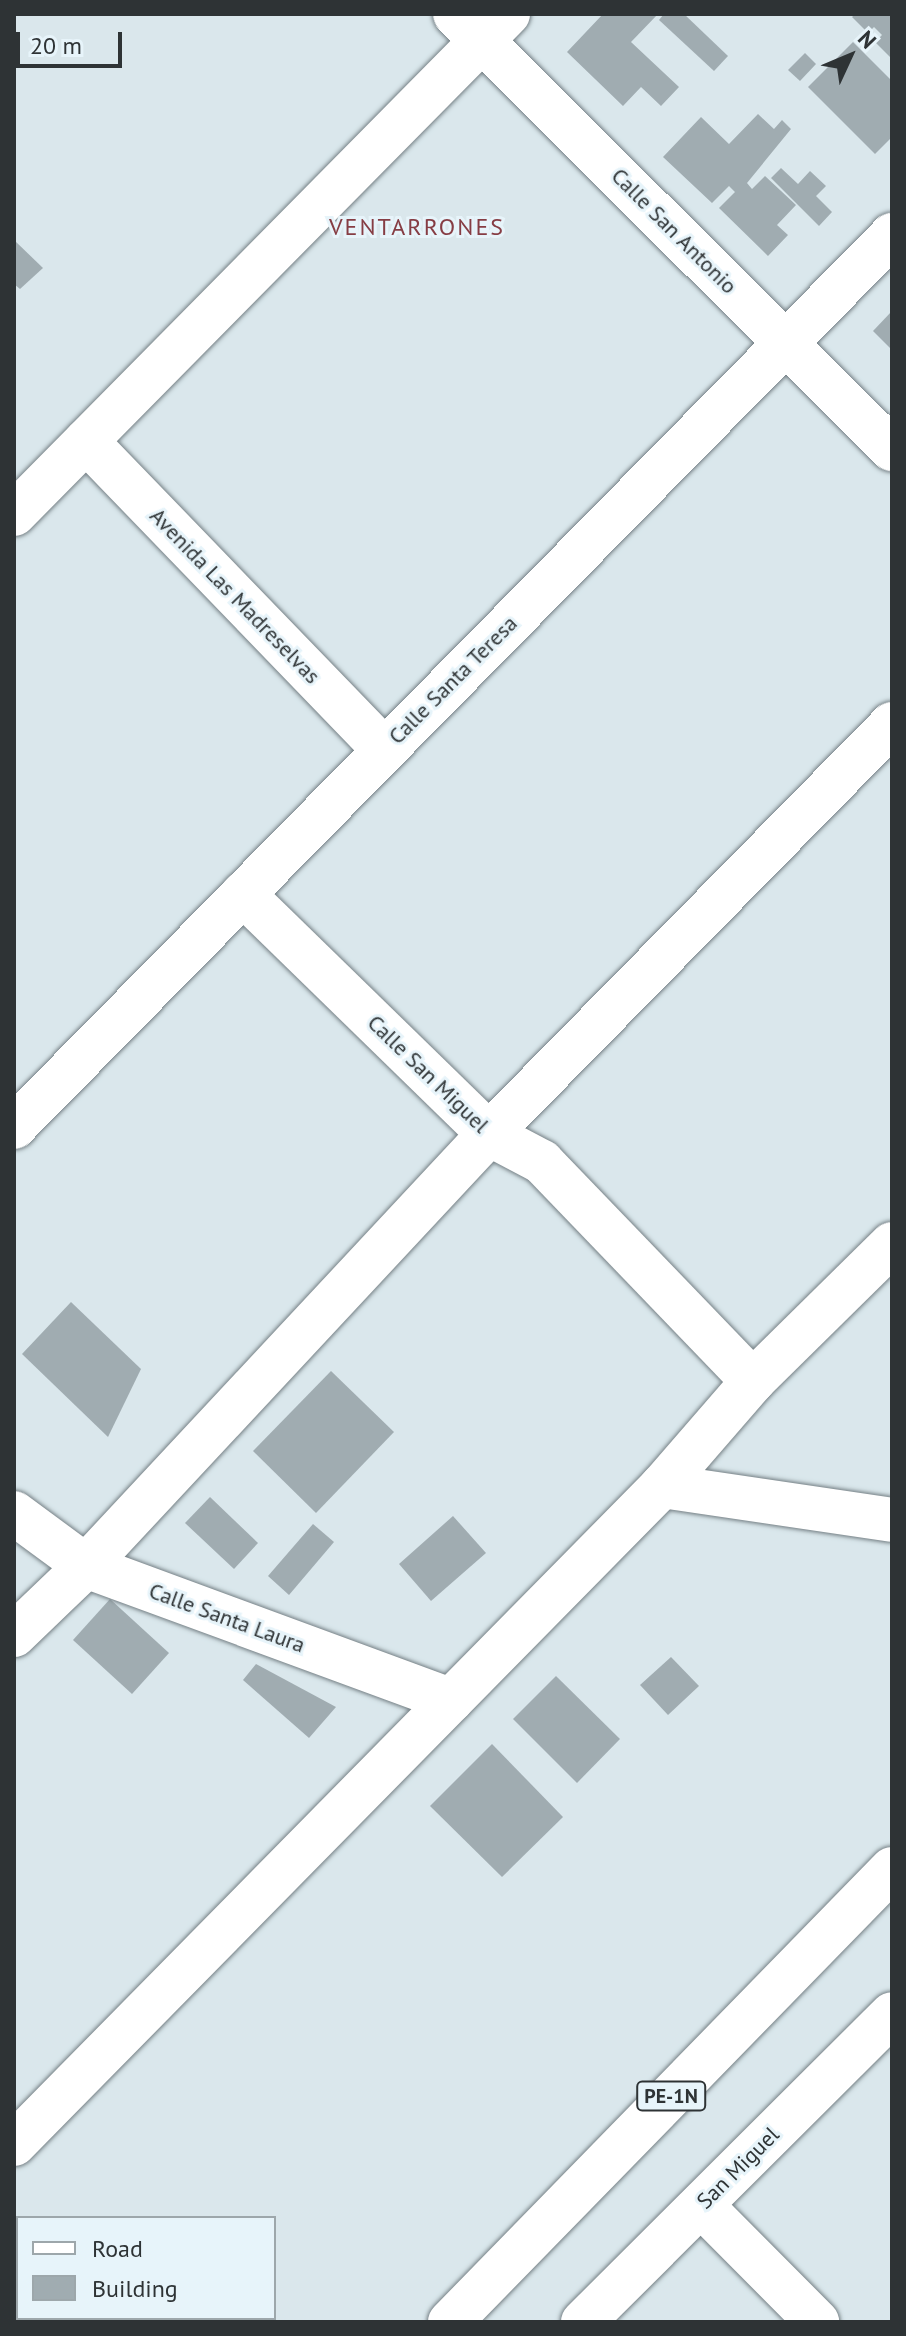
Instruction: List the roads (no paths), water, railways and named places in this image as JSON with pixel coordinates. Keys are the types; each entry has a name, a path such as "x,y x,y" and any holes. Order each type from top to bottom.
{"main road":[{"name":"Calle San Antonio","path":"481,23 785,343 892,449"},
{"path":"18,500 86,441 481,23"},
{"name":"Calle Santa Teresa","path":"14,1127 892,235"},
{"name":"Avenida Las Madreselvas","path":"86,441 384,750"},
{"path":"14,1635 86,1566 489,1134 892,724"},
{"name":"Calle San Miguel","path":"243,894 489,1134 542,1162 753,1381"},
{"path":"14,2144 662,1486 753,1381 892,1244"},
{"path":"662,1486 892,1520"},
{"name":"Calle Santa Laura","path":"14,1513 86,1566 451,1700"},
{"name":"PE-1N","path":"450,2322 892,1869"},
{"name":"San Miguel","path":"583,2322 892,2014"},
{"path":"701,2205 817,2322"}],"district":[{"name":"VENTARRONES","path":"417,227"}]}
